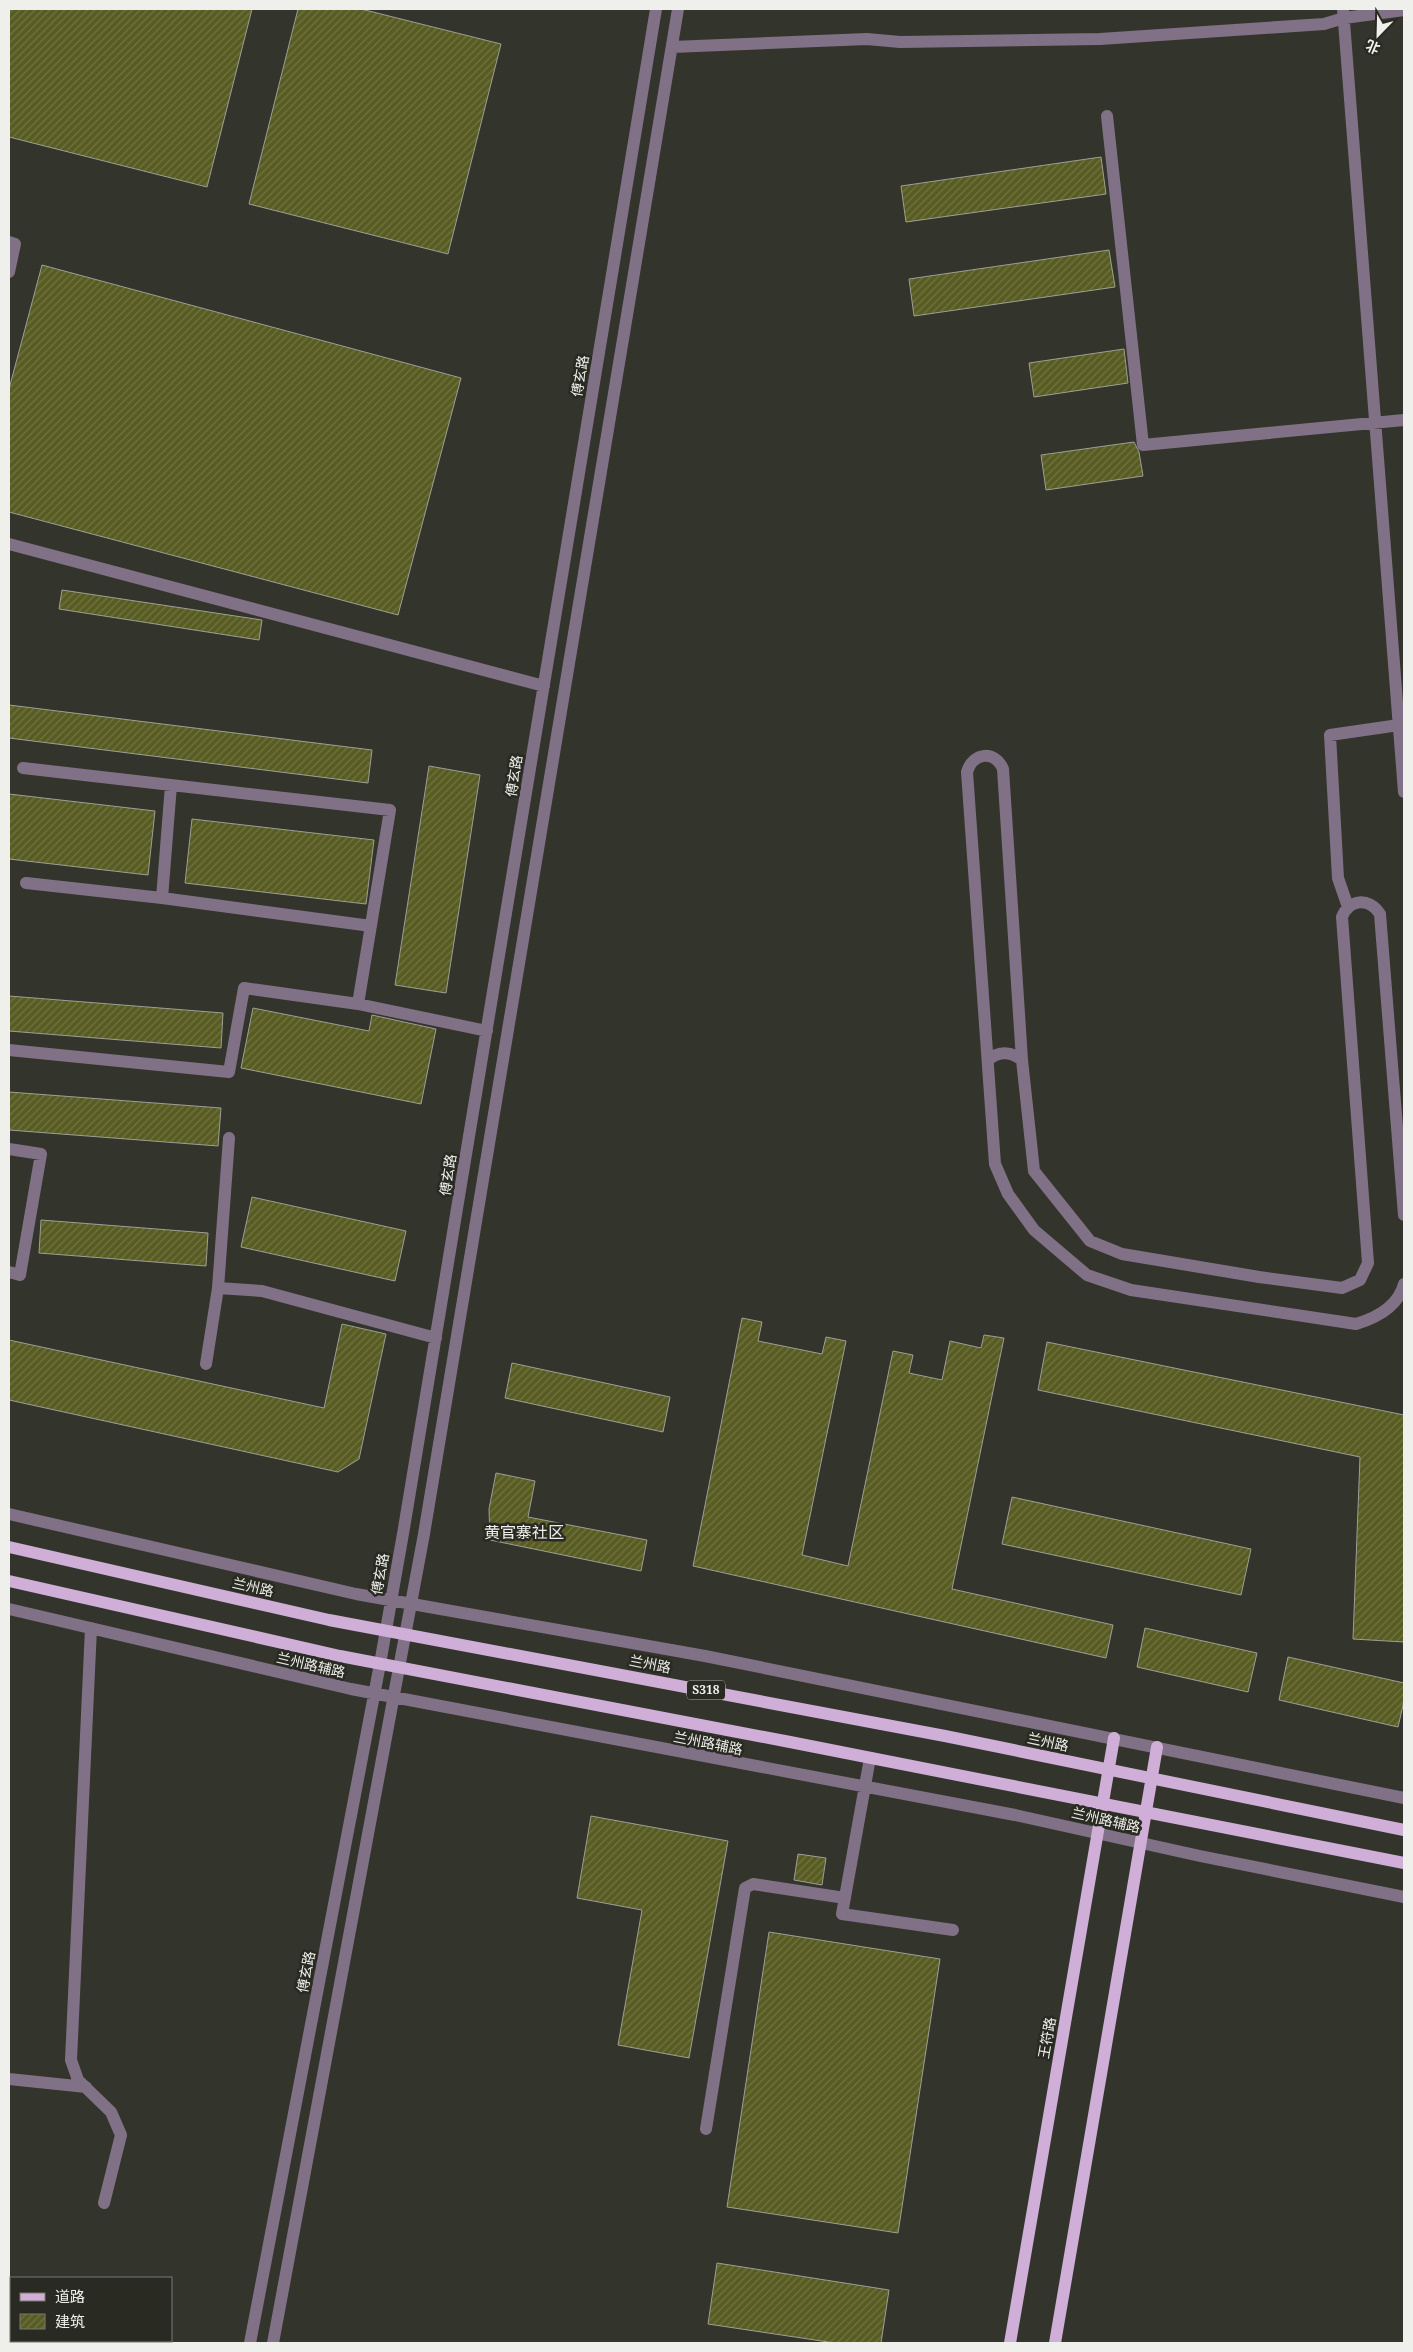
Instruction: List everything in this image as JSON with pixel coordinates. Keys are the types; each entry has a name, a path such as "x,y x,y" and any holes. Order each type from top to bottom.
{"main road":[{"name":"兰州路","path":"9,1547 386,1631 916,1731 1404,1830"},
{"path":"9,1581 93,1602 380,1664 1404,1863"},
{"name":"王符路","path":"1010,2343 1114,1738"},
{"path":"1055,2343 1157,1747"}],"street":[{"name":"傅玄路","path":"250,2343 386,1631 656,9"},
{"path":"273,2343 407,1635 678,9"},
{"path":"672,47 867,39 900,42 1100,39 1324,24 1344,14 1404,10"},
{"path":"1344,14 1404,792"},
{"path":"1107,116 1143,445 1375,421 1404,420"},
{"path":"9,242 15,244 9,272"},
{"path":"9,544 544,686"},
{"path":"1348,907 1338,878 1330,735 1399,726"},
{"path":"1404,1215 1380,914 1377,908 1366,902 1354,903 1348,907 1342,918 1368,1263 1360,1280 1342,1288 1259,1277 1122,1254 1090,1241 1034,1171 1022,1060 1003,769 998,759 987,755 972,761 968,772 995,1164 1008,1194 1034,1230 1087,1275 1132,1290 1356,1324 1375,1318 1392,1306 1404,1284"},
{"path":"23,768 390,810 358,1004"},
{"path":"162,898 171,785"},
{"path":"26,883 162,898 371,926"},
{"path":"9,1050 229,1072 244,988 358,1004 487,1031"},
{"path":"988,1060 1001,1052 1016,1055 1022,1060"},
{"path":"206,1364 218,1288 229,1138"},
{"path":"9,1149 41,1154 20,1274 9,1272"},
{"path":"218,1288 262,1291 436,1338"},
{"path":"9,1514 256,1573 412,1604 705,1656 1404,1798"},
{"name":"兰州路辅路","path":"9,1609 374,1694 1015,1815 1140,1843 1404,1897"},
{"path":"91,1628 71,2060 78,2080 111,2112 121,2135 104,2203"},
{"path":"870,1758 842,1914 953,1930"},
{"path":"706,2129 745,1888 753,1884 845,1898"},
{"path":"9,2079 86,2087"}],"building":[{"path":"9,9 252,9 207,187 9,137"},
{"path":"298,9 361,9 501,44 448,254 249,204"},
{"path":"1101,157 1106,194 906,222 901,186"},
{"path":"1109,250 1115,287 914,316 909,279"},
{"path":"42,265 461,378 398,615 9,512 9,389"},
{"path":"1124,349 1128,383 1034,397 1029,363"},
{"path":"1134,442 1139,452 1143,476 1046,490 1041,455"},
{"path":"62,590 262,620 259,640 59,609"},
{"path":"9,705 372,750 368,783 9,738"},
{"path":"429,766 480,775 446,993 395,985"},
{"path":"9,794 155,811 148,875 9,859"},
{"path":"192,819 374,840 366,904 185,883"},
{"path":"9,996 223,1013 221,1048 9,1031"},
{"path":"253,1008 369,1031 372,1015 436,1029 421,1104 241,1068"},
{"path":"9,1092 221,1108 218,1146 9,1130"},
{"path":"252,1197 406,1231 395,1281 241,1247"},
{"path":"41,1220 208,1233 206,1266 39,1253"},
{"path":"742,1318 762,1322 758,1341 822,1354 826,1337 846,1341 802,1555 848,1566 893,1351 913,1355 909,1373 942,1380 950,1341 981,1348 984,1335 1004,1338 952,1589 1113,1625 1106,1658 693,1566"},
{"path":"342,1324 386,1334 359,1459 338,1472 9,1400 9,1340 324,1408"},
{"path":"1047,1342 1404,1415 1404,1642 1353,1639 1360,1457 1038,1390"},
{"path":"512,1363 670,1397 663,1432 505,1398"},
{"path":"496,1473 535,1481 528,1517 647,1540 641,1571 490,1540 489,1509"},
{"path":"1012,1497 1251,1549 1241,1595 1002,1544"},
{"path":"1145,1628 1257,1653 1248,1692 1137,1667"},
{"path":"1288,1657 1404,1683 1404,1701 1398,1727 1279,1700"},
{"path":"591,1816 728,1841 689,2058 618,2045 642,1910 577,1898"},
{"path":"798,1854 826,1858 822,1885 794,1880"},
{"path":"769,1932 940,1959 898,2233 727,2207"},
{"path":"717,2263 889,2290 881,2343 835,2343 708,2324"}],"district":[{"name":"黄官寨社区","path":"524,1532"}]}
